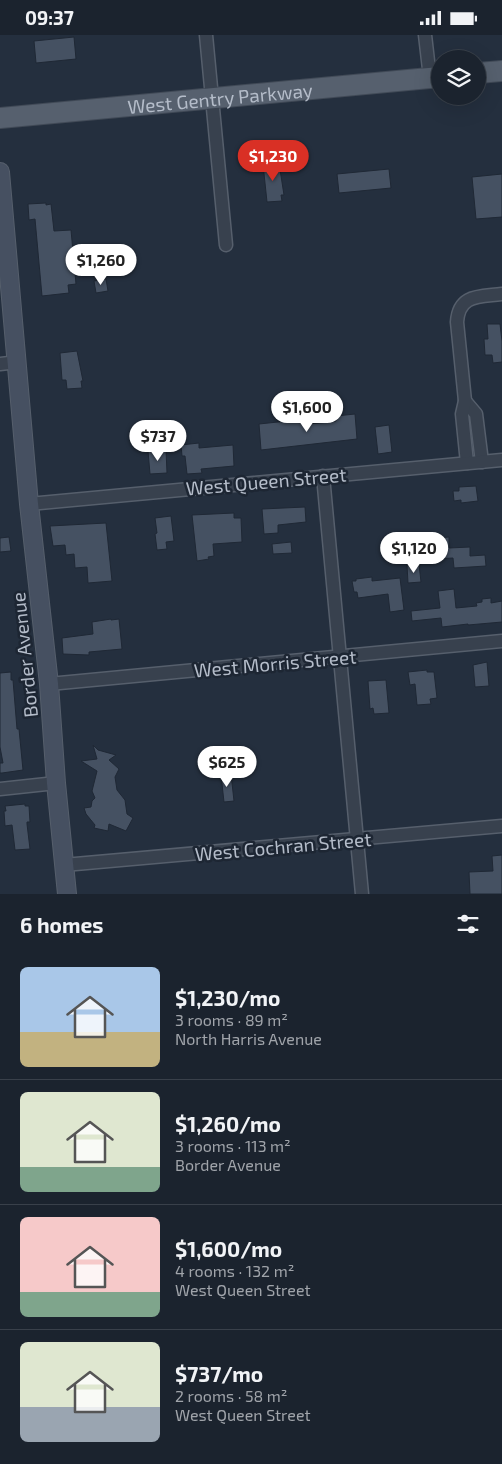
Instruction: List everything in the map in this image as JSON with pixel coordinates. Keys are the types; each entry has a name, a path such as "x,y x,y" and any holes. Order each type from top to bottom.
{"main road":[{"path":"486,72 502,71"},
{"name":"West Gentry Parkway","path":"0,118 431,77"}],"street":[{"path":"206,35 226,245"},
{"path":"425,35 431,60"},
{"name":"Border Avenue","path":"0,172 8,363 30,504 49,684 67,894"},
{"path":"467,463 462,414 465,401 457,323 458,314 462,305 468,300 477,297 502,295"},
{"path":"465,401 476,413 482,462"},
{"name":"West Queen Street","path":"30,504 502,460"},
{"path":"323,476 362,894"},
{"name":"West Morris Street","path":"49,684 502,641"},
{"path":"0,789 56,783"},
{"name":"West Cochran Street","path":"64,865 502,826"}],"building":[{"path":"74,37 76,59 36,63 34,41"},
{"path":"279,163 284,195 281,195 282,201 267,202 263,164"},
{"path":"389,169 391,188 339,193 337,174"},
{"path":"502,174 502,217 476,219 472,177"},
{"path":"46,203 46,205 51,204 54,231 71,230 76,284 68,285 69,293 42,296 35,219 29,220 28,204"},
{"path":"106,279 108,291 96,293 94,281"},
{"path":"487,324 500,324 502,362 493,363 492,355 485,355 484,339 488,339"},
{"path":"77,351 83,381 81,381 82,388 67,389 66,380 62,380 60,353"},
{"path":"355,414 357,439 261,450 259,424 306,419 307,424 330,422 336,421 336,416"},
{"path":"389,425 392,452 378,454 375,427"},
{"path":"199,443 199,448 233,445 234,466 201,469 202,473 187,474 185,456 182,456 181,445"},
{"path":"166,450 167,473 150,474 148,451"},
{"path":"476,486 478,501 461,503 461,500 454,501 453,491 459,491 459,487"},
{"path":"305,507 306,522 278,525 278,533 264,534 262,509"},
{"path":"234,513 234,518 241,518 242,542 213,544 214,556 197,561 192,515"},
{"path":"171,516 174,541 166,542 167,549 157,550 155,518"},
{"path":"106,523 112,581 88,583 87,567 75,568 74,554 66,555 65,545 53,546 50,526"},
{"path":"9,537 11,551 0,552 0,538"},
{"path":"449,537 449,548 470,547 470,556 485,555 486,566 454,568 453,558 434,559 433,550 436,549 436,538"},
{"path":"291,542 292,553 273,554 272,544"},
{"path":"419,564 421,582 408,583 407,565"},
{"path":"372,577 372,581 400,578 404,610 390,612 388,594 358,598 357,592 354,592 352,581"},
{"path":"454,589 456,608 477,606 476,603 482,602 482,599 491,598 491,603 502,601 502,622 442,627 441,618 412,621 411,611 440,608 438,591"},
{"path":"119,619 122,649 89,652 89,655 63,654 62,638 93,634 92,622"},
{"path":"487,662 489,686 475,687 473,665"},
{"path":"427,670 427,672 434,672 437,698 430,699 431,704 417,705 415,684 410,685 408,672"},
{"path":"11,672 23,770 0,773 0,763 3,763 0,747 0,673"},
{"path":"386,680 389,713 374,714 373,708 370,709 368,681"},
{"path":"93,745 98,750 116,755 109,760 119,769 115,777 117,790 125,800 127,814 133,818 126,831 109,824 108,831 94,828 95,825 86,814 84,808 91,807 92,801 95,798 92,791 97,771 81,761 97,759"},
{"path":"231,774 234,801 224,802 221,775"},
{"path":"25,804 25,806 29,806 30,822 27,822 27,824 30,849 15,850 12,825 5,826 5,806"},
{"path":"502,855 502,894 470,894 469,872 493,871 492,856"}]}
